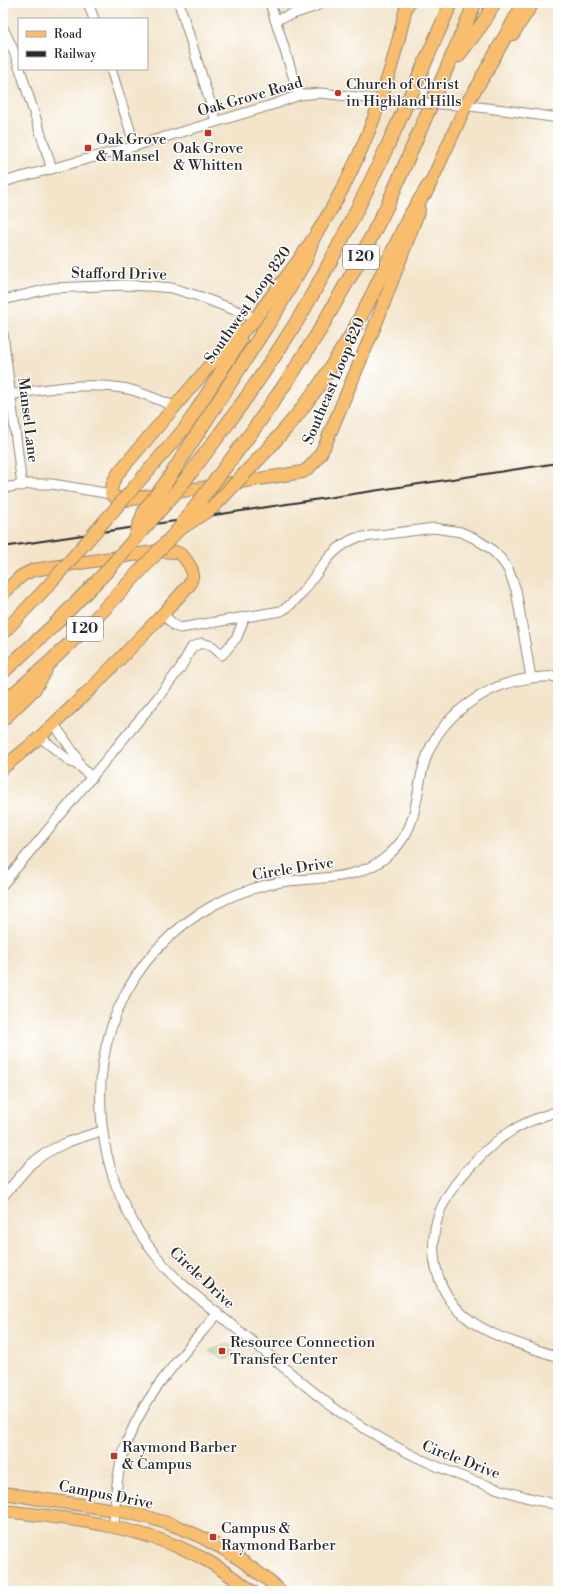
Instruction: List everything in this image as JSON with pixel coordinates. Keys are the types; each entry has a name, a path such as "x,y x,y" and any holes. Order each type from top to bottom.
{"highway":[{"path":"441,26 442,3"},
{"name":"I 20","path":"3,672 54,625 106,573 180,488 231,419 286,337 334,252 372,177 451,3"},
{"name":"I 20","path":"3,702 48,664 95,619 178,530 254,429 296,368 358,263 388,204 475,3"},
{"path":"446,72 485,20 494,3"},
{"path":"482,78 524,3"},
{"path":"178,530 213,507 294,419 321,383 351,335 373,293 409,217 429,185"},
{"path":"132,544 146,510 167,481 277,310 305,261 312,242"},
{"path":"3,719 35,688 48,664"}],"main road":[{"name":"Southeast Loop 820","path":"111,494 115,497 126,500 303,472 316,461 325,445 377,321 412,225 461,106 533,3"},
{"name":"Southwest Loop 820","path":"3,633 47,587 185,428 256,318 312,242 345,183 382,100 393,63 407,4"},
{"path":"111,494 113,482 119,472 210,365 256,318"},
{"path":"3,594 22,576 33,570 159,551 176,552 188,563 192,570 190,584 164,614 93,687 40,737 3,768"},
{"path":"4,1511 6,1493"},
{"name":"Campus Drive","path":"6,1493 115,1509 161,1521 197,1535 247,1564 281,1591"},
{"name":"Campus Drive","path":"4,1511 114,1527 171,1544 216,1566 252,1591"}],"street":[{"path":"88,3 94,18"},
{"path":"179,3 216,121"},
{"path":"270,3 299,95"},
{"path":"275,20 314,7 321,3"},
{"path":"3,28 15,54 18,64"},
{"path":"20,70 52,169"},
{"path":"111,70 135,146"},
{"name":"Oak Grove Road","path":"3,182 135,146 278,103 299,95 320,93 382,100 461,106 558,118"},
{"name":"Stafford Drive","path":"3,300 52,288 125,285 149,286 172,288 198,296 256,318"},
{"name":"Mansel Lane","path":"3,334 7,395 22,486"},
{"path":"7,395 82,385 129,390 174,406"},
{"path":"3,488 40,484 58,485 111,494"},
{"path":"164,614 175,626 180,628 281,611 288,607 332,554 346,542 356,538 434,528 448,529 461,532 490,548 508,569 516,590 531,678"},
{"path":"3,884 159,696 181,667 192,647 202,643 212,646 222,655 237,637 244,618"},
{"name":"Circle Drive","path":"558,676 531,678 493,689 474,699 458,711 436,738 424,763 415,815 410,827 396,848 384,859 364,869 348,874 281,882 237,894 211,907 186,923 158,948 134,979 124,995 110,1029 102,1070 101,1091 103,1131 114,1184 130,1218 143,1238 172,1274 327,1403 379,1438 406,1453 463,1478 558,1504"},
{"path":"54,724 76,756 80,766"},
{"path":"40,737 71,762 80,766 92,778"},
{"path":"558,1111 528,1122 512,1130 484,1152 453,1185 443,1202 436,1220 433,1252 437,1275 443,1291 453,1305 466,1317 480,1327 498,1335 558,1357"},
{"path":"3,1196 31,1165 45,1154 63,1143 103,1131"},
{"path":"114,1527 115,1498 123,1454 139,1414 162,1380 218,1313"}],"green space":[{"path":"228,1344 232,1346 233,1352 228,1359 224,1359 211,1352 211,1350"}],"railway":[{"path":"3,547 558,463"}],"place":[{"name":"Church of Christ in Highland Hills","path":"338,93"},
{"name":"Oak Grove & Whitten","path":"208,133"},
{"name":"Oak Grove & Mansel","path":"88,148"},
{"name":"Resource Connection Transfer Center","path":"222,1351"},
{"name":"Raymond Barber & Campus","path":"114,1456"},
{"name":"Campus & Raymond Barber","path":"213,1537"}]}
